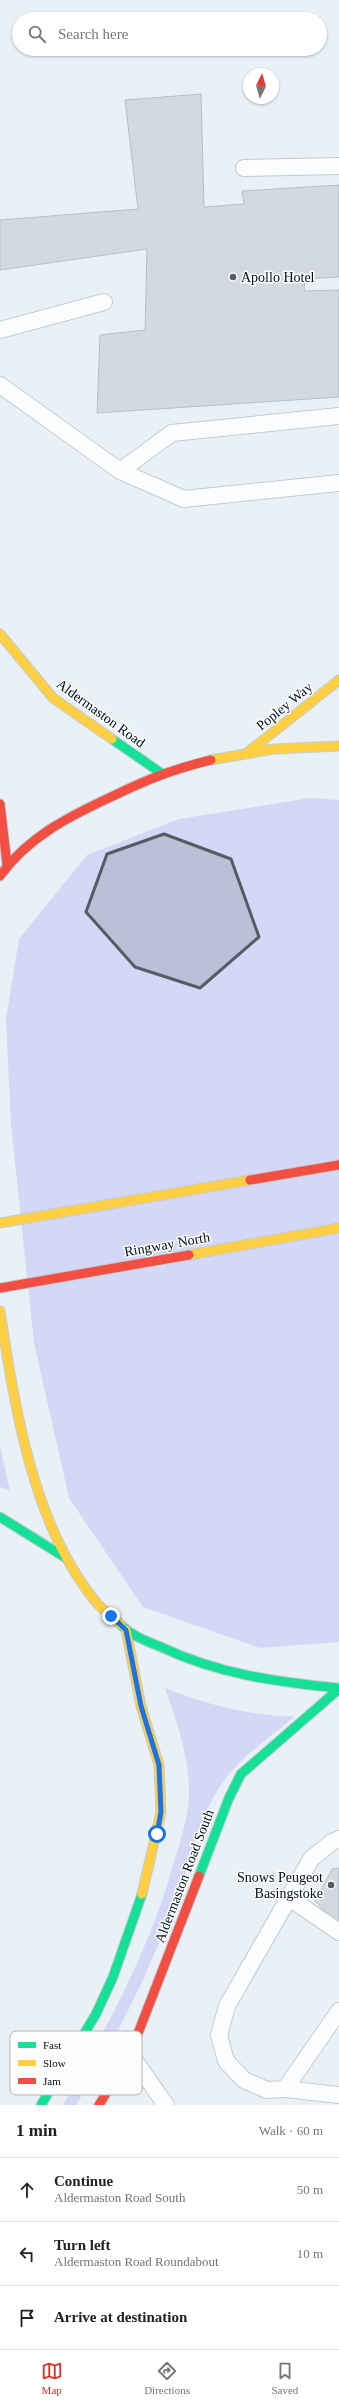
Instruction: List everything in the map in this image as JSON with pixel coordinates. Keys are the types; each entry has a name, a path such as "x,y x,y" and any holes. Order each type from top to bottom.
{"main road":[{"name":"Aldermaston Road","path":"0,634 53,698 161,773"},
{"name":"Popley Way","path":"248,754 339,680"},
{"path":"0,876 7,864 49,828 161,773 248,754 289,747 339,746"},
{"path":"0,804 7,864"},
{"path":"0,1223 339,1165"},
{"name":"Ringway North","path":"0,1288 339,1228"},
{"path":"0,1311 8,1363 25,1441 44,1502 66,1558 89,1593 126,1630 188,1660 237,1676 264,1681 339,1688"},
{"path":"0,1517 27,1532 66,1558"},
{"path":"86,2031 96,2014 113,1977 147,1878 161,1812 159,1765 141,1706 126,1630"},
{"name":"Aldermaston Road South","path":"139,2031 229,1798 242,1774 339,1688"},
{"path":"41,2105 47,2095"},
{"name":"Aldermaston Road South","path":"99,2105 105,2095"}],"lane":[{"path":"244,168 339,166"},
{"path":"0,330 104,302"},
{"path":"0,384 120,471 184,499 339,483"},
{"path":"120,471 172,433 339,416"},
{"path":"339,1839 332,1842 311,1859 227,2006 219,2035 226,2061 244,2080 267,2090 285,2089 339,2095"},
{"path":"288,1897 339,1932"},
{"path":"285,2089 339,2011"},
{"path":"142,2071 166,2105"}],"highlighted area":[{"path":"164,834 231,859 259,937 200,988 135,967 86,912 107,854"}],"shaded area":[{"path":"310,798 339,800 339,1642 260,1648 143,1607 69,1498 34,1343 11,1124 6,1019 19,939 87,855 179,819"},
{"path":"0,1446 10,1491 0,1487"},
{"path":"165,1688 197,1700 228,1708 260,1714 294,1717 245,1757 228,1775 213,1797 201,1824 184,1879 169,1920 133,2001 118,2031 104,2031 125,1990 151,1931 172,1869 187,1815 189,1792 188,1777 183,1747"},
{"path":"69,2095 82,2095 76,2105 63,2105"}],"building":[{"path":"201,94 204,207 244,204 242,191 339,185 339,277 305,279 304,291 339,290 339,397 97,413 100,335 145,330 147,249 0,270 0,220 138,209 125,100"},
{"name":"Snows Peugeot Basingstoke","path":"339,1868 339,1926 315,1901 332,1869"}],"traffic: fast":[{"path":"112,739 161,773"},
{"path":"0,1517 66,1558"},
{"path":"121,1625 145,1640 204,1664 270,1680 339,1688"},
{"path":"199,1876 229,1798 241,1774 339,1689"},
{"path":"86,2031 96,2014 113,1977 142,1894"},
{"path":"41,2105 47,2095"}],"traffic: slow":[{"path":"0,634 53,698 112,739"},
{"path":"247,753 339,680"},
{"path":"211,760 274,749 339,746"},
{"path":"0,1223 250,1180"},
{"path":"189,1255 339,1228"},
{"path":"0,1311 20,1425 41,1501 56,1537 74,1571 96,1602 121,1625"},
{"path":"126,1630 141,1706 159,1765 161,1812 142,1894"}],"traffic: jam":[{"path":"0,876 11,862 36,839 79,812 148,780 184,767 211,760"},
{"path":"0,804 7,864"},
{"path":"250,1180 339,1165"},
{"path":"0,1288 189,1255"},
{"path":"139,2031 199,1876"},
{"path":"99,2105 105,2095"}],"place":[{"name":"Apollo Hotel","path":"233,277"},
{"name":"Snows Peugeot Basingstoke","path":"331,1885"}],"route":[{"path":"111,1616 126,1630 141,1706 159,1765 161,1782 161,1812 157,1834"}]}
